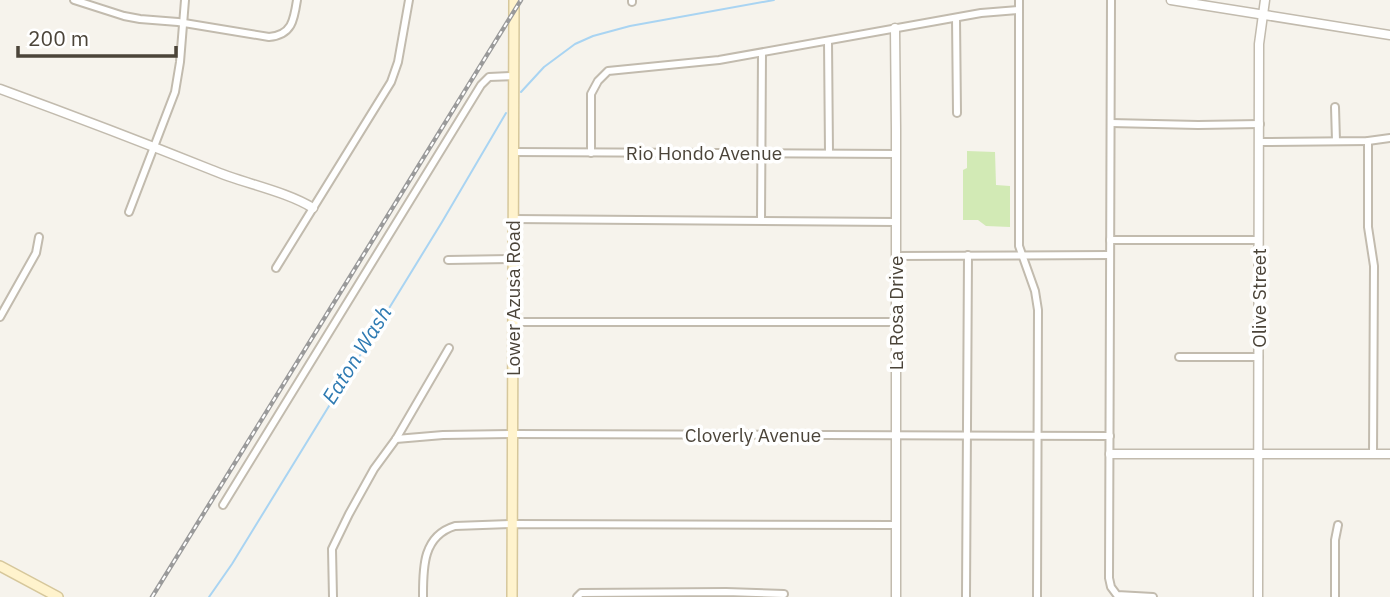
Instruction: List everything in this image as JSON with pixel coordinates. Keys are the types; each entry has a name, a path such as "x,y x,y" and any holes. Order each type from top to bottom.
{"main road":[{"name":"Lower Azusa Road","path":"512,597 514,0"},
{"path":"0,566 58,597"}],"street":[{"path":"74,0 124,16 260,36 277,36 284,33 292,23 297,0"},
{"path":"129,212 175,93 185,0"},
{"path":"276,268 391,82 409,0"},
{"path":"1020,0 1019,246 1035,291 1038,310 1037,597"},
{"path":"1111,0 1111,586 1117,595 1153,597"},
{"path":"1171,0 1390,35"},
{"name":"Olive Street","path":"1258,597 1259,44 1265,0"},
{"path":"591,153 591,93 598,80 608,71 698,63 997,11 1019,10"},
{"path":"956,18 957,113"},
{"name":"La Rosa Drive","path":"895,28 895,597"},
{"path":"828,41 829,153"},
{"path":"761,220 762,53"},
{"path":"223,505 481,85 489,77 513,76"},
{"path":"0,89 313,208"},
{"path":"1335,107 1336,141"},
{"path":"1111,123 1260,124"},
{"path":"1259,142 1368,141 1390,138"},
{"path":"1368,141 1368,227 1374,271 1373,454"},
{"name":"Rio Hondo Avenue","path":"513,152 896,154"},
{"path":"513,219 896,222"},
{"path":"0,317 36,253 39,237"},
{"path":"1110,240 1259,240"},
{"path":"966,597 968,255"},
{"path":"896,256 1110,255"},
{"path":"448,260 513,259"},
{"path":"513,322 896,321"},
{"path":"333,597 332,549 374,469 396,439 449,348"},
{"path":"1179,357 1259,357"},
{"name":"Cloverly Avenue","path":"396,439 513,434 1110,436"},
{"path":"1110,454 1390,454"},
{"path":"1335,597 1335,540 1338,525"},
{"path":"423,597 425,558 431,544 442,532 455,526 895,526"},
{"path":"577,597 581,593 784,594"}],"green space":[{"path":"967,151 995,152 996,185 1010,186 1010,227 986,226 978,220 963,220 963,170 967,168"}],"waterway":[{"name":"Eaton Wash","path":"521,92 544,67 575,44 593,36 630,26 774,0"},
{"name":"Eaton Wash","path":"209,597 232,564 442,222 506,113"}],"railway":[{"path":"152,597 521,0"}]}
